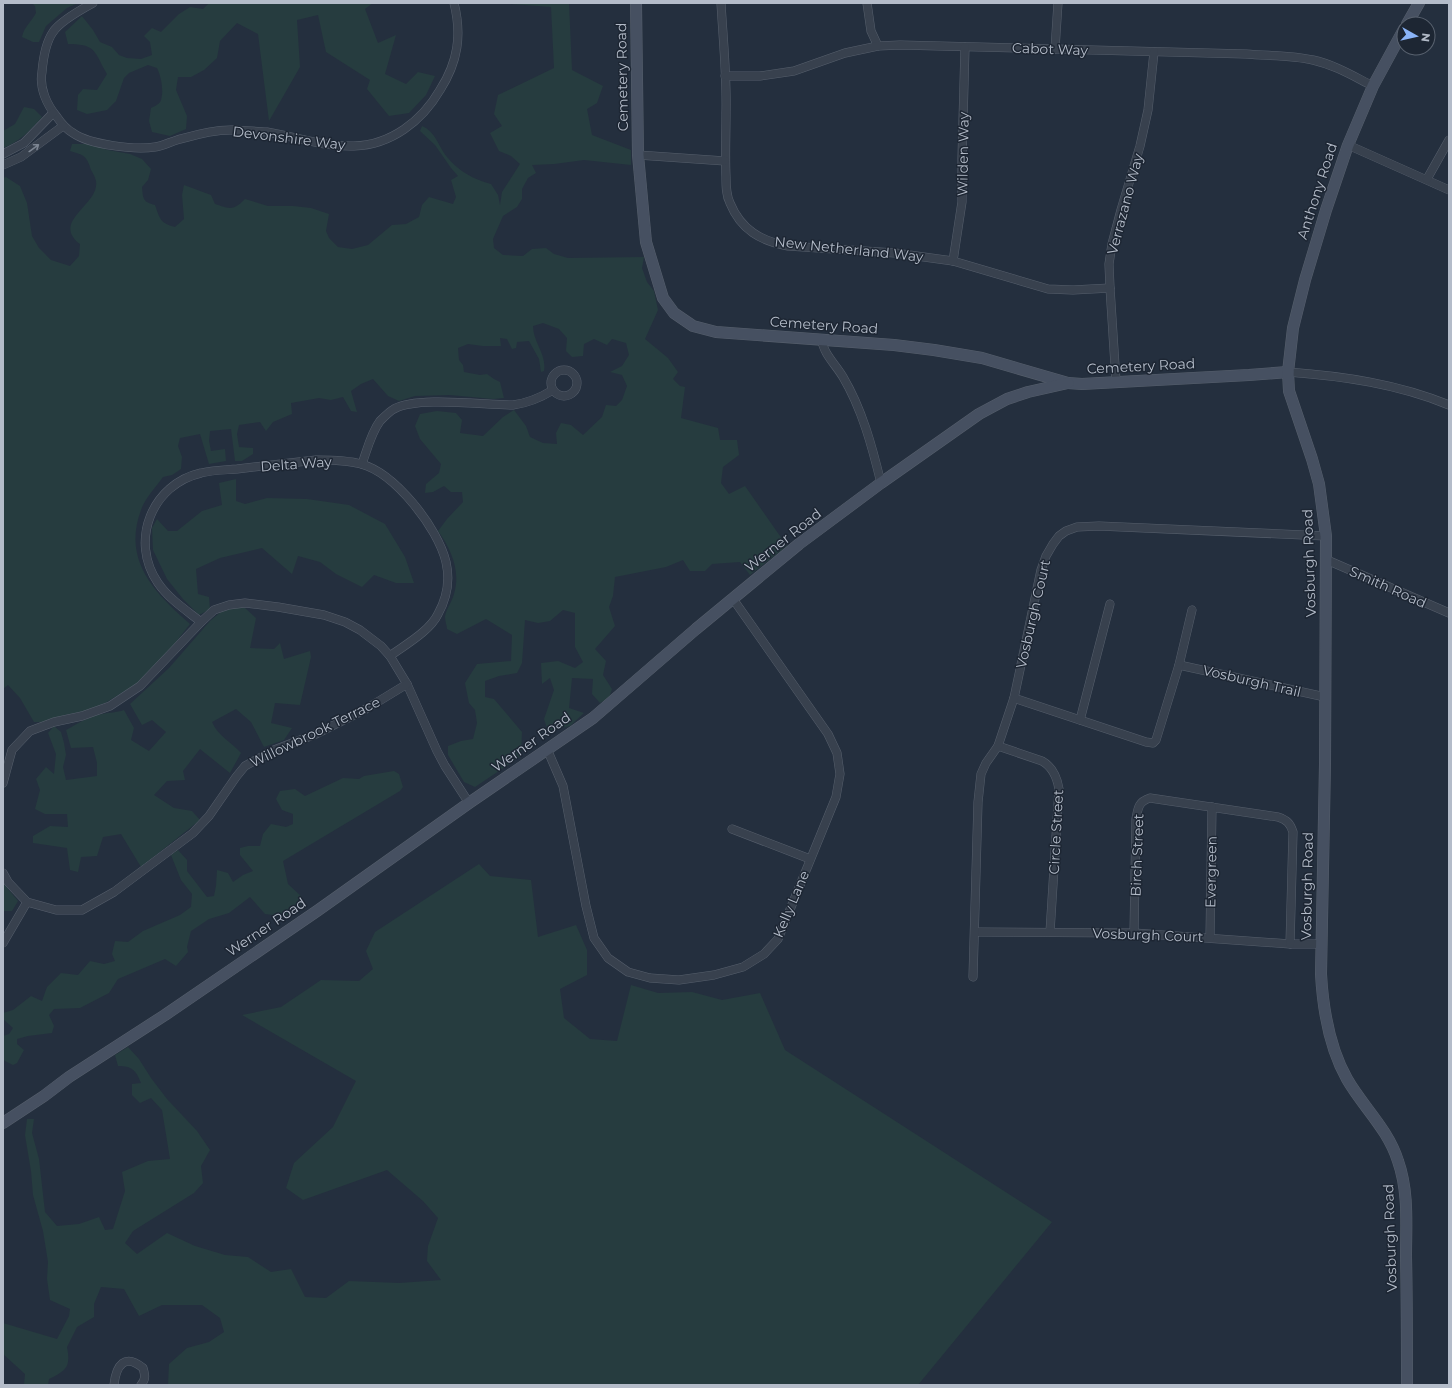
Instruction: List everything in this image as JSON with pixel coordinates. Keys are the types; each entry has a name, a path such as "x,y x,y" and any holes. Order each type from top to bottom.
{"street":[{"name":"Devonshire Way","path":"92,3 73,14 53,31 44,54 41,77 44,94 53,113 63,126 73,134 91,141 131,147 156,147 196,135 221,130 267,132 318,143 354,146 378,142 402,132 418,119 435,99 448,78 458,41 459,24 454,3"},
{"name":"Cemetery Road","path":"636,3 638,155 646,242 664,298 674,313 693,326 716,332 894,345 982,358 1068,383 1082,384 1288,372"},
{"name":"New Netherland Way","path":"721,3 725,76 725,160 727,194 732,209 740,221 757,236 788,246 895,253 953,261 1048,289 1073,290 1110,288"},
{"path":"867,3 871,31 878,46"},
{"path":"1055,49 1058,3"},
{"path":"1412,16 1420,3"},
{"name":"Anthony Road","path":"1288,372 1293,328 1305,280 1326,210 1348,145 1373,86 1396,44"},
{"name":"Cabot Way","path":"725,76 760,76 794,71 845,53 878,46 900,45 1246,54 1313,60 1334,66 1373,86"},
{"name":"Wilden Way","path":"953,261 962,202 965,47"},
{"name":"Verrazano Way","path":"1116,382 1110,288 1112,244 1140,146 1148,110 1154,52"},
{"path":"3,154 24,143 53,113"},
{"path":"3,165 21,157 63,126"},
{"path":"1427,179 1449,140"},
{"path":"1348,145 1449,190"},
{"path":"638,155 725,160"},
{"path":"822,340 825,350 843,377 854,398 864,423 882,483"},
{"path":"1288,372 1330,375 1391,386 1426,396 1449,405"},
{"name":"Vosburgh Road","path":"1288,372 1289,391 1319,484 1326,536 1325,764 1321,944 1323,1006 1336,1056 1347,1079 1384,1130 1398,1160 1404,1180 1406,1210 1407,1385"},
{"name":"Werner Road","path":"3,1123 317,911 469,803 593,718 799,544 979,414 1007,399 1028,392 1068,383"},
{"path":"362,464 370,440 380,422 394,409 410,404 426,402 513,405 524,404 536,400 553,390"},
{"name":"Delta Way","path":"201,622 170,598 158,583 149,566 145,546 146,524 154,508 174,484 201,473 308,461 331,460 362,464 387,478 401,490 418,509 440,542 446,562 448,581 445,598 438,615 431,625 390,656"},
{"name":"Vosburgh Court","path":"973,977 979,789 981,774 986,763 998,746 1014,698 1041,570 1053,544 1059,536 1066,531 1077,527 1099,526 1326,536"},
{"name":"Smith Road","path":"1327,560 1449,613"},
{"name":"Kelly Lane","path":"547,749 563,786 586,906 594,938 608,958 628,972 650,978 679,980 714,975 743,967 764,954 778,939 836,798 840,774 837,753 828,734 733,599"},
{"path":"3,783 12,750 30,731 54,722 82,716 110,706 140,686 214,610 229,604 245,603 324,615 345,622 360,630 382,646 407,684 437,751 469,803"},
{"path":"1080,720 1110,604"},
{"path":"1014,698 1146,742 1153,743 1156,740 1179,665 1192,610"},
{"name":"Vosburgh Trail","path":"1179,665 1325,697"},
{"name":"Willowbrook Terrace","path":"27,902 56,910 82,910 90,906 141,873 193,833 209,816 245,766 274,750 316,734 366,709 407,684"},
{"name":"Circle Street","path":"998,746 1049,764 1057,780 1059,789 1050,932"},
{"name":"Birch Street","path":"1134,933 1136,826 1139,806 1143,800 1150,798 1212,806"},
{"path":"1212,806 1278,817 1287,820 1291,826 1293,832 1290,944"},
{"name":"Evergreen","path":"1210,938 1212,806"},
{"path":"732,829 810,859"},
{"path":"3,873 8,882 27,902 3,943"},
{"name":"Vosburgh Court","path":"975,932 1134,933 1290,944 1321,944"},
{"path":"114,1385 116,1372 119,1366 127,1361 133,1362 144,1368 146,1375 142,1385"}],"green space":[{"path":"32,3 78,3 67,8 46,26 39,42 33,42 22,37 26,27 36,13 35,6"},
{"path":"209,3 373,3 365,9 378,43 396,35 385,74 406,84 418,72 435,76 426,95 409,113 389,116 367,89 370,80 326,52 318,15 297,20 300,67 269,121 258,34 237,23 220,41 217,58 204,70 191,77 178,77 176,90 187,116 186,129 170,136 152,132 149,121 151,108 157,105 160,101 162,96 162,88 160,75 157,68 148,65 129,73 124,78 116,101 107,110 87,114 77,110 78,95 83,89 97,90 107,74 94,51 90,48 77,44 68,44 65,32 82,16 100,42 112,47 119,55 127,58 141,59 152,55 150,42 144,36 152,28 161,32 179,14 190,7 203,9"},
{"path":"498,3 569,3 572,70 603,86 597,103 587,109 592,135 631,150 631,165 584,160 532,165 536,173 528,178 522,189 522,199 517,207 503,216 493,239 494,248 503,255 523,256 532,249 546,248 554,254 568,258 644,257 642,268 647,282 654,291 658,310 645,339 668,358 678,372 673,379 680,386 685,387 681,418 718,428 720,440 737,440 739,455 723,467 721,483 729,494 745,486 787,546 750,575 740,562 712,564 705,571 690,571 683,560 666,567 615,577 613,596 609,607 615,626 595,649 606,661 603,675 612,689 609,698 600,703 592,694 593,679 572,678 569,708 584,713 570,726 548,731 544,719 554,690 550,678 542,684 541,663 558,661 575,668 583,662 575,647 575,613 563,610 550,621 538,623 525,620 522,663 517,673 499,676 485,681 485,697 494,699 522,732 521,756 475,787 464,782 448,755 448,746 461,741 473,739 477,723 475,710 469,703 465,683 477,664 511,661 512,635 486,619 457,634 447,629 445,617 454,594 456,577 454,561 451,553 438,531 463,502 462,492 451,492 444,486 433,492 425,493 426,484 439,473 441,464 420,439 415,426 420,414 437,411 456,413 462,420 460,433 483,436 503,417 514,410 526,426 530,437 543,443 557,444 556,433 561,423 571,425 583,435 602,417 606,405 616,406 622,400 627,386 622,375 610,372 622,366 629,355 626,343 612,339 607,345 594,339 584,344 583,356 572,357 566,351 567,338 559,329 543,323 533,326 535,338 544,359 544,371 541,372 539,359 529,341 517,342 516,348 512,349 507,339 500,338 501,346 468,344 458,348 459,360 463,365 464,372 480,375 487,374 500,382 504,398 493,399 450,395 415,396 399,401 388,396 373,379 361,384 351,391 357,412 351,411 343,397 331,400 319,398 291,403 292,414 273,422 266,431 260,422 239,425 237,434 239,447 253,448 253,454 242,461 235,461 231,429 210,431 209,441 211,451 225,449 226,461 209,464 200,434 180,438 178,446 182,457 181,469 172,475 163,477 145,501 136,528 136,545 139,560 145,574 154,588 190,624 172,647 140,682 105,703 85,711 43,722 34,722 20,698 8,685 3,689 3,178 6,177 20,186 27,203 32,236 39,248 51,260 70,266 79,256 80,244 72,236 70,228 73,220 91,198 95,190 96,181 86,159 82,155 70,151 72,144 91,144 108,150 130,154 142,159 151,169 148,180 142,187 144,199 148,203 155,205 163,222 175,227 184,219 182,195 184,185 211,195 215,204 228,208 237,206 245,199 268,206 311,208 329,214 326,231 329,238 338,247 352,249 368,245 392,225 406,224 419,217 422,205 429,197 453,204 456,197 451,180 458,176 435,145 420,131 422,126 431,132 444,153 456,167 479,180 491,184 498,195 500,205 502,192 520,164 511,156 499,151 490,133 502,126 494,114 498,95 554,68 551,7"},
{"path":"24,107 34,109 42,117 24,135 3,148 3,131 15,124"},
{"path":"236,479 236,501 245,504 267,498 307,499 349,505 385,524 405,557 414,583 396,583 374,575 362,587 336,574 320,562 298,556 292,574 262,548 220,558 196,569 198,594 209,597 210,609 199,615 183,599 167,579 153,550 152,528 157,519 168,531 177,531 202,511 222,505 219,483"},
{"path":"235,607 245,608 256,618 250,648 274,649 280,643 284,659 310,651 311,657 300,705 275,703 271,723 292,728 284,740 264,747 251,722 236,709 212,722 217,731 241,753 230,773 200,749 183,771 185,780 167,781 154,795 174,808 192,811 200,820 141,867 121,834 103,837 97,856 81,857 78,872 70,870 67,848 33,843 33,836 50,826 68,827 67,814 45,814 35,809 40,790 36,779 46,767 54,774 56,754 48,733 54,726 61,732 66,755 63,767 66,780 97,776 97,763 93,747 71,748 66,730 92,716 124,710 134,728 131,740 149,751 166,732 152,720 142,725 130,704 169,668 210,621 222,611"},
{"path":"394,771 399,774 403,787 400,791 283,861 288,884 302,897 298,914 281,916 265,914 250,897 229,913 209,919 191,931 187,947 188,952 176,966 165,959 118,979 109,993 80,1008 54,1009 49,1015 54,1026 52,1033 17,1039 17,1044 24,1050 17,1063 13,1065 3,1059 3,1036 9,1034 13,1028 3,1019 3,1013 13,1010 31,996 42,1001 47,987 61,973 78,975 90,961 104,964 115,961 112,954 115,941 128,942 143,931 180,915 191,907 192,894 181,880 171,855 178,850 187,860 187,871 207,897 214,896 217,870 228,873 233,882 243,875 253,871 240,855 240,848 260,846 263,834 271,824 286,827 293,824 293,814 282,810 276,799 280,791 295,789 305,796 343,778 359,779 364,776"},
{"path":"479,864 490,876 531,880 538,937 576,925 587,950 587,975 560,989 564,1018 590,1039 617,1041 631,985 658,993 692,992 722,1000 760,993 785,1050 1052,1222 918,1385 168,1385 169,1364 187,1348 209,1342 224,1332 220,1318 202,1305 162,1305 139,1316 124,1289 101,1287 94,1304 94,1317 77,1327 67,1347 68,1364 66,1368 49,1379 48,1385 24,1385 25,1374 3,1354 3,1323 57,1339 69,1316 70,1309 50,1300 47,1279 48,1262 43,1231 33,1195 25,1135 27,1119 34,1119 32,1133 39,1159 45,1212 57,1226 79,1224 99,1217 105,1230 113,1229 125,1191 122,1172 148,1161 170,1159 162,1110 151,1098 140,1103 132,1095 132,1084 141,1083 133,1070 127,1067 118,1066 115,1055 128,1047 139,1059 167,1099 197,1131 210,1150 201,1166 203,1183 194,1193 133,1231 125,1243 137,1254 167,1233 195,1246 225,1255 248,1257 271,1272 291,1269 305,1297 326,1298 349,1281 399,1283 441,1280 427,1261 428,1246 438,1218 423,1201 387,1170 303,1200 286,1188 294,1163 333,1127 356,1081 242,1015 281,1007 321,980 359,981 373,969 366,951 375,932"},
{"path":"3,883 18,901 12,911 3,911"}]}
